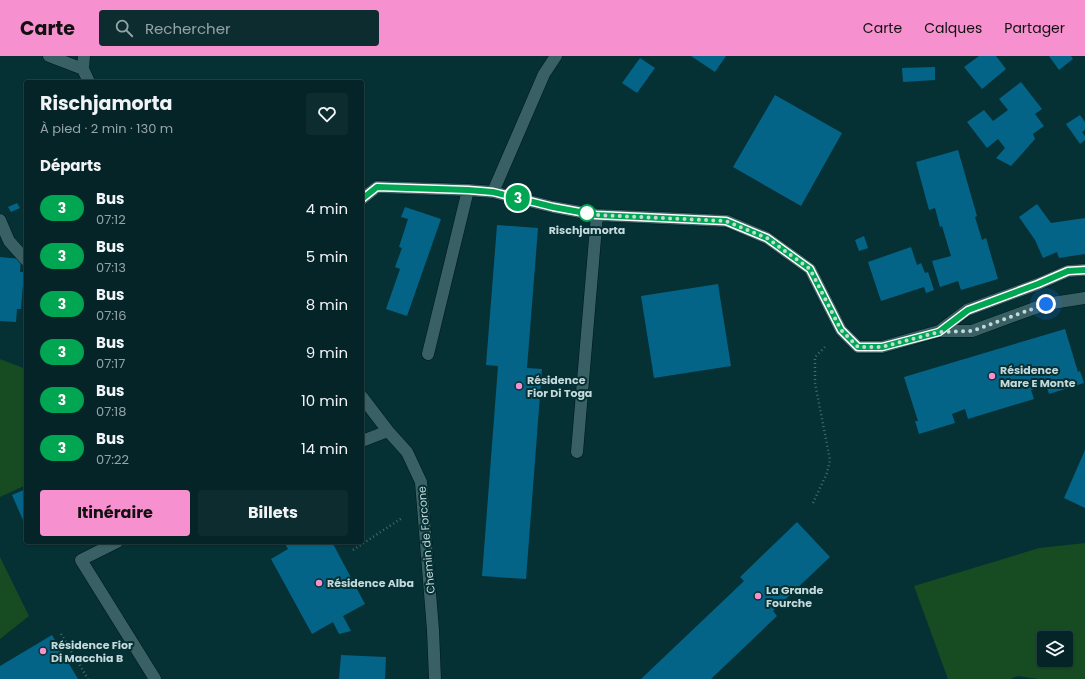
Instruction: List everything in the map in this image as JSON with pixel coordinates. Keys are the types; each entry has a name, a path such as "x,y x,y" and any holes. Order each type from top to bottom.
{"street":[{"path":"49,56 83,69"},
{"path":"84,56 83,69 88,80"},
{"path":"493,192 544,74 556,56"},
{"path":"364,197 377,187 468,190 493,192 553,207 596,215 726,221 767,238 810,269 841,330 858,347 882,347 939,332 972,331 1046,304 1085,298"},
{"path":"428,354 468,190"},
{"path":"577,452 596,215"},
{"path":"0,220 9,241 24,258"},
{"path":"939,332 968,310 1038,284 1068,271 1085,270"},
{"name":"Chemin de Forcone","path":"364,400 388,431 407,452 421,482 433,630 435,679"},
{"path":"364,440 388,431"},
{"path":"113,544 81,560 155,679"}],"path":[{"path":"813,503 827,473 830,460 815,383 815,358 841,330"},
{"path":"364,543 423,504"},
{"path":"354,550 363,544"},
{"path":"61,634 88,679"}],"green space":[{"path":"0,359 24,368 24,486 0,497"},
{"path":"1085,543 1085,679 1038,679 1018,676 1010,679 948,679 914,586 1039,548"},
{"path":"0,557 29,616 0,639"}],"building":[{"path":"691,56 726,56 715,72"},
{"path":"979,56 996,56 1006,69 982,89 964,67"},
{"path":"1049,56 1071,56 1073,59 1059,70"},
{"path":"640,58 655,68 637,93 622,83"},
{"path":"935,67 935,80 903,82 902,68"},
{"path":"1021,82 1042,109 1035,114 1044,126 1033,134 1035,139 1011,166 996,158 1005,148 998,139 987,148 967,122 984,110 993,121 1008,110 999,99"},
{"path":"775,95 842,133 801,206 733,167"},
{"path":"1080,115 1085,122 1085,130 1082,132 1085,136 1085,140 1080,144 1066,124"},
{"path":"958,150 977,216 975,217 982,240 986,238 998,279 961,290 958,281 940,287 932,261 951,256 942,226 940,227 935,208 929,210 916,162"},
{"path":"17,203 20,208 11,212 8,207"},
{"path":"1037,204 1051,223 1085,218 1085,254 1059,258 1057,252 1043,258 1035,240 1019,217"},
{"path":"405,207 441,219 407,316 386,309 400,269 395,267 402,248 399,247 408,219 401,217"},
{"name":"Résidence Fior Di Toga","path":"497,225 538,228 527,368 542,369 526,579 482,576 498,366 486,365"},
{"path":"864,236 868,248 859,251 855,240"},
{"path":"911,247 917,265 921,263 925,273 928,272 934,290 926,293 924,287 881,301 868,262"},
{"path":"0,257 21,259 20,272 24,272 21,309 17,309 16,322 0,321"},
{"path":"718,284 731,366 654,378 641,296"},
{"name":"Résidence Mare E Monte","path":"1065,329 1078,372 1080,371 1084,383 1049,394 1046,385 1031,390 1034,399 968,419 965,409 952,414 955,423 919,434 915,421 918,421 904,377"},
{"path":"1085,450 1085,508 1064,498"},
{"path":"24,490 24,522 12,495"},
{"name":"La Grande Fourche","path":"797,522 830,557 773,611 777,616 711,679 641,679 744,581 740,577"},
{"name":"Résidence Alba","path":"285,544 333,544 365,604 343,616 351,631 339,634 333,622 312,634 271,559 288,549"},
{"name":"Résidence Fior Di Macchia B","path":"52,635 78,679 0,679 0,666"},
{"path":"341,655 386,657 385,679 339,679"}],"bus line":[{"name":"3","path":"364,197 377,187 468,190 493,192 553,207 596,215 726,221 767,238 810,269 841,330 858,347 882,347 939,332 968,310 1038,284 1068,271 1085,270"}],"place":[{"name":"Rischjamorta","path":"587,213"},
{"name":"Résidence Mare E Monte","path":"992,376"},
{"name":"Résidence Fior Di Toga","path":"519,386"},
{"name":"Résidence Alba","path":"319,583"},
{"name":"La Grande Fourche","path":"758,596"},
{"name":"Résidence Fior Di Macchia B","path":"43,651"}],"route":[{"path":"587,213 582,212 596,215 726,221 767,238 810,269 841,330 858,347 882,347 939,332 972,331 1046,304"}]}
